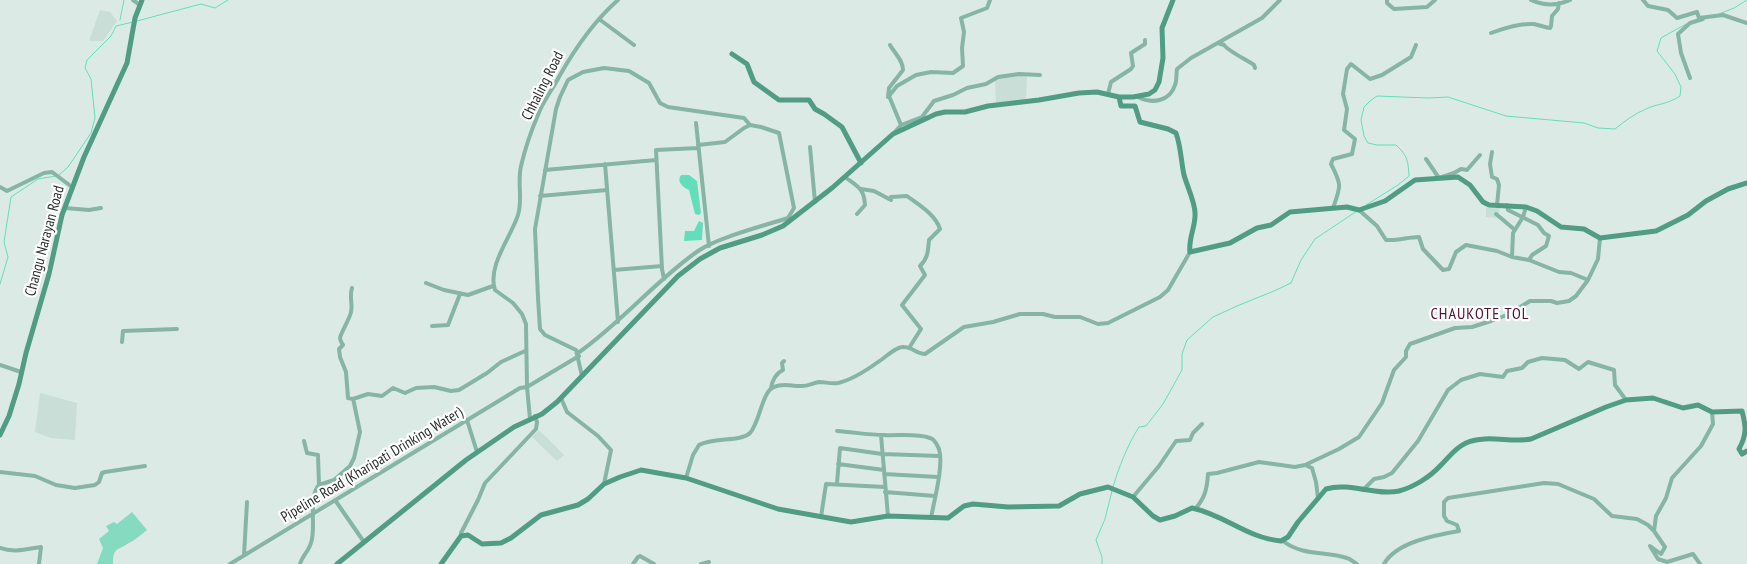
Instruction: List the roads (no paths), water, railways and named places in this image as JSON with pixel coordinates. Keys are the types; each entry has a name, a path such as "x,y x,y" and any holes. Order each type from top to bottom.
{"main road":[{"path":"337,564 447,474 477,452 532,417 548,410 678,276 693,263 720,248 778,228 815,202 893,134 936,114 945,112 964,112 988,106 1079,93 1097,92 1138,97 1155,90 1159,82 1163,58 1162,28 1173,0"},
{"name":"Changu Narayan Road","path":"0,435 9,416 65,208 87,148 127,63 135,18 141,3"},
{"path":"732,54 747,64 754,82 780,100 809,100 814,109 842,127 861,163"},
{"path":"1119,96 1121,106 1135,106 1140,122 1168,128 1176,132 1181,147 1184,174 1195,213 1189,246 1190,252 1230,243 1257,228 1271,225 1290,212 1346,207 1358,210 1385,201 1415,180 1458,178 1470,185 1483,202 1489,205 1526,207 1537,211 1560,227 1584,229 1600,238 1656,231 1688,215 1706,201 1728,189 1747,184"},
{"path":"441,564 461,536 468,535 482,544 501,543 541,516 584,502 604,484 641,470 686,478 778,509 851,522 888,516 950,518 964,506 973,504 1059,506 1080,494 1108,487 1133,497 1160,520 1176,516 1190,508 1222,518 1253,535 1283,541 1318,498 1329,488 1345,487 1390,492 1407,488 1431,474 1454,450 1467,443 1475,440 1521,441 1531,439 1606,406 1626,400 1653,398 1683,408 1698,405 1712,412 1742,411 1746,426 1744,440 1739,449 1742,454 1747,451"}],"street":[{"path":"133,0 141,3"},
{"name":"Chhaling Road","path":"493,286 499,256 518,215 521,202 519,183 521,167 538,115 572,53 599,19 618,0"},
{"path":"889,99 890,93 897,86 916,75 931,72 953,73 963,66 962,48 964,32 961,18 987,8 990,0"},
{"path":"1138,97 1145,101 1167,98 1175,86 1177,69 1191,58 1262,18 1280,0"},
{"path":"1386,0 1394,9 1427,8 1434,0"},
{"path":"1531,0 1542,5 1559,4 1570,0"},
{"path":"1643,0 1648,6 1668,10 1677,18 1697,12 1699,18 1723,15 1747,22"},
{"path":"1491,33 1501,28 1517,25 1533,24 1550,28 1552,26 1552,16 1558,9 1559,4"},
{"path":"1690,78 1681,52 1678,34 1690,23 1714,16"},
{"path":"599,19 634,45"},
{"path":"1108,94 1111,82 1131,69 1133,66 1131,54 1145,44 1145,40"},
{"path":"1218,43 1224,44 1227,49 1239,54 1254,65 1255,68"},
{"path":"890,45 901,61 903,70 889,88 887,97 901,125"},
{"path":"1333,208 1340,189 1339,180 1331,164 1333,159 1352,154 1354,139 1344,130 1347,109 1344,94 1347,69 1351,64 1370,78 1382,75 1410,57 1416,45"},
{"path":"582,376 576,350 544,335 540,329 535,229 556,109 568,80 583,72 604,68 629,71 649,83 660,103 668,107 744,118 750,126 744,128 725,142 698,147 656,150 664,279"},
{"path":"893,134 901,125 922,117 934,101 967,88 986,84 998,77 1019,74 1040,75"},
{"path":"696,123 709,246"},
{"name":"Pipeline Road (Kharipati Drinking Water)","path":"230,564 520,388 526,387 578,355 618,322 664,279 700,250 723,240 788,218 794,208 780,135 771,130 750,126"},
{"path":"810,147 815,202"},
{"path":"1492,152 1490,164 1492,177 1498,179 1499,184 1497,205"},
{"path":"1426,159 1439,178 1454,174 1461,169 1467,170 1480,155"},
{"path":"544,170 656,160"},
{"path":"606,164 618,322"},
{"path":"0,187 7,191 44,173 52,172 72,187"},
{"path":"845,177 861,189 874,191 891,200 891,197 907,196 930,213 938,223 940,229 929,240 928,253 925,261 920,266 924,275 902,305 920,329 908,348"},
{"path":"857,214 865,205 861,189"},
{"path":"540,196 607,190"},
{"path":"1507,205 1508,210 1538,225 1549,236 1546,246 1532,255 1529,260"},
{"path":"1512,257 1513,233 1526,207"},
{"path":"65,208 89,210 101,208"},
{"path":"1358,210 1377,226 1386,240 1396,241 1409,237 1419,237 1423,249 1443,270 1449,268 1456,252 1466,245 1529,260 1559,272 1571,273 1588,280"},
{"path":"1496,214 1515,230"},
{"path":"1305,466 1310,461 1339,449 1359,437 1382,403 1394,370 1406,357 1406,351 1410,344 1455,328 1472,326 1508,315 1530,301 1551,301 1557,303 1569,301 1576,296 1588,280 1598,259 1600,238"},
{"path":"771,388 783,385 805,386 819,382 840,382 900,348 908,348 919,354 925,354 964,327 993,322 1020,314 1043,314 1055,317 1080,318 1098,324 1108,323 1160,297 1168,290 1190,252"},
{"path":"614,270 662,266"},
{"path":"426,283 468,295 493,286 522,314 526,324 526,387 532,417 537,422 536,429 485,482 477,504 461,536"},
{"path":"352,288 350,295 352,310 348,324 341,334 340,338 343,345 339,349 346,372 348,398 353,399 368,394 382,396 393,388 405,393 416,388 434,387 451,391 459,390 511,356 525,350"},
{"path":"432,326 448,325 460,294"},
{"path":"122,342 123,331 176,329"},
{"path":"1363,490 1374,478 1384,477 1392,473 1418,441 1448,390 1461,380 1480,374 1503,377 1506,371 1522,368 1528,362 1542,358 1565,360 1579,368 1588,362 1614,370 1615,385 1626,400"},
{"path":"686,478 693,455 699,445 717,440 741,438 749,433 756,422 772,383 778,373 783,370 782,363 784,361"},
{"path":"0,365 21,372"},
{"path":"561,398 567,412 598,436 611,450 604,484"},
{"path":"319,484 334,480 350,466 354,458 360,432 353,399"},
{"path":"1654,531 1656,516 1666,498 1672,478 1700,446 1713,424 1712,412"},
{"path":"468,420 477,452"},
{"path":"1133,497 1160,466 1176,441 1190,440 1193,433 1202,424"},
{"path":"837,431 932,438 938,447 940,456 931,518"},
{"path":"881,435 888,516"},
{"path":"300,564 311,547 314,532 314,492 319,484 318,455 307,453 304,441"},
{"path":"837,483 840,448 882,454 940,456"},
{"path":"1195,509 1203,500 1207,489 1208,474 1259,462 1312,468 1318,498"},
{"path":"838,464 884,472 938,477"},
{"path":"0,472 34,476 56,485 75,488 95,485 99,482 102,473 105,472 145,466"},
{"path":"821,517 825,487 829,482 935,496"},
{"path":"1384,564 1398,548 1439,534 1459,531 1457,525 1447,521 1444,516 1444,502 1448,498 1544,484 1558,484 1594,499 1612,516 1637,519 1648,525 1665,548 1661,554 1650,546 1658,559 1667,562 1693,554 1700,564"},
{"path":"335,500 364,542"},
{"path":"244,555 247,502"},
{"path":"1283,541 1291,547 1317,554 1349,558 1357,564"},
{"path":"0,548 18,551 41,546 38,564"},
{"path":"633,564 640,556 654,564"},
{"path":"701,564 709,562"}],"waterway":[{"path":"120,20 124,0"},
{"path":"137,21 201,4 215,8 228,0"},
{"path":"1719,14 1747,0"},
{"path":"59,175 68,167 91,133 95,118 91,79 85,68 87,60 111,36 116,26 133,22"},
{"path":"1366,205 1409,176 1407,159 1396,145 1368,143 1364,136 1361,120 1364,107 1377,96 1448,97 1506,116 1584,123 1598,128 1615,129 1642,111 1680,96 1681,87 1675,74 1657,51 1661,38 1686,24"},
{"path":"0,284 8,257 4,242 11,197 38,179 56,176"},
{"path":"1113,487 1124,457 1139,427 1146,426 1163,404 1182,370 1182,354 1187,340 1213,317 1291,283 1301,260 1315,239 1357,211"},
{"path":"1102,564 1102,557 1096,540 1105,519 1112,491"}],"district":[{"name":"CHAUKOTE TOL","path":"1480,314"}]}
